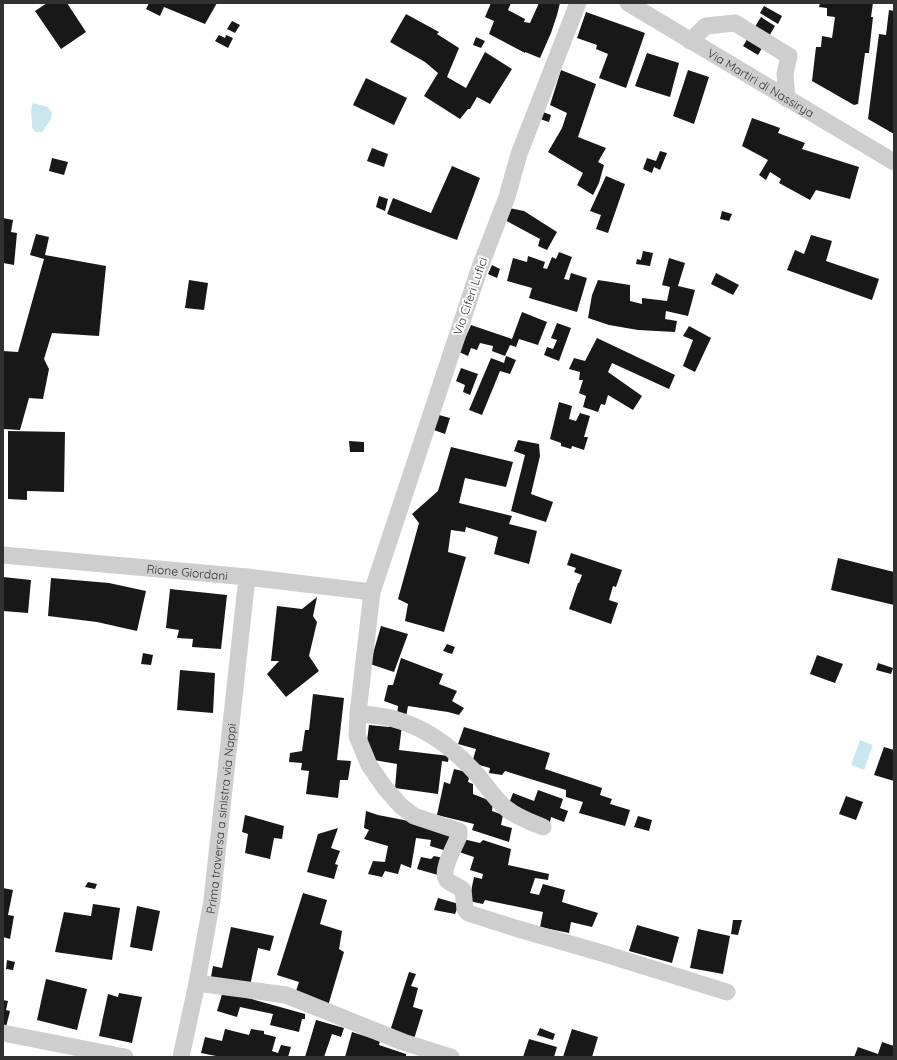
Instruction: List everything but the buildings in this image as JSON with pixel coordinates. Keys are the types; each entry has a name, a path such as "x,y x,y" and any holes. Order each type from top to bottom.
{"street":[{"name":"Via Ciferi Lufici","path":"578,3 519,154 507,197 480,267 372,592 358,713 357,736 368,765 401,806 414,816 459,831 459,836 445,868 444,874 448,880 463,890 465,909 468,913 727,992"},
{"name":"Via Martiri di Nassirya","path":"628,3 894,162"},
{"path":"690,41 706,26 735,23 789,56 786,74 787,99"},
{"name":"Rione Giordani","path":"3,555 247,577 372,592"},
{"name":"Prima traversa a sinistra via Nappi","path":"181,1057 197,983 212,900 247,577"},
{"path":"358,713 394,719 413,725 428,733 452,750 471,768 507,809 516,816 543,827"},
{"path":"197,983 286,995 403,1042 451,1057"},
{"path":"3,1033 125,1057"}],"water":[{"path":"33,103 48,107 52,113 51,119 42,132 36,132 32,128 31,109"},
{"path":"860,740 873,745 864,770 851,765"}]}
